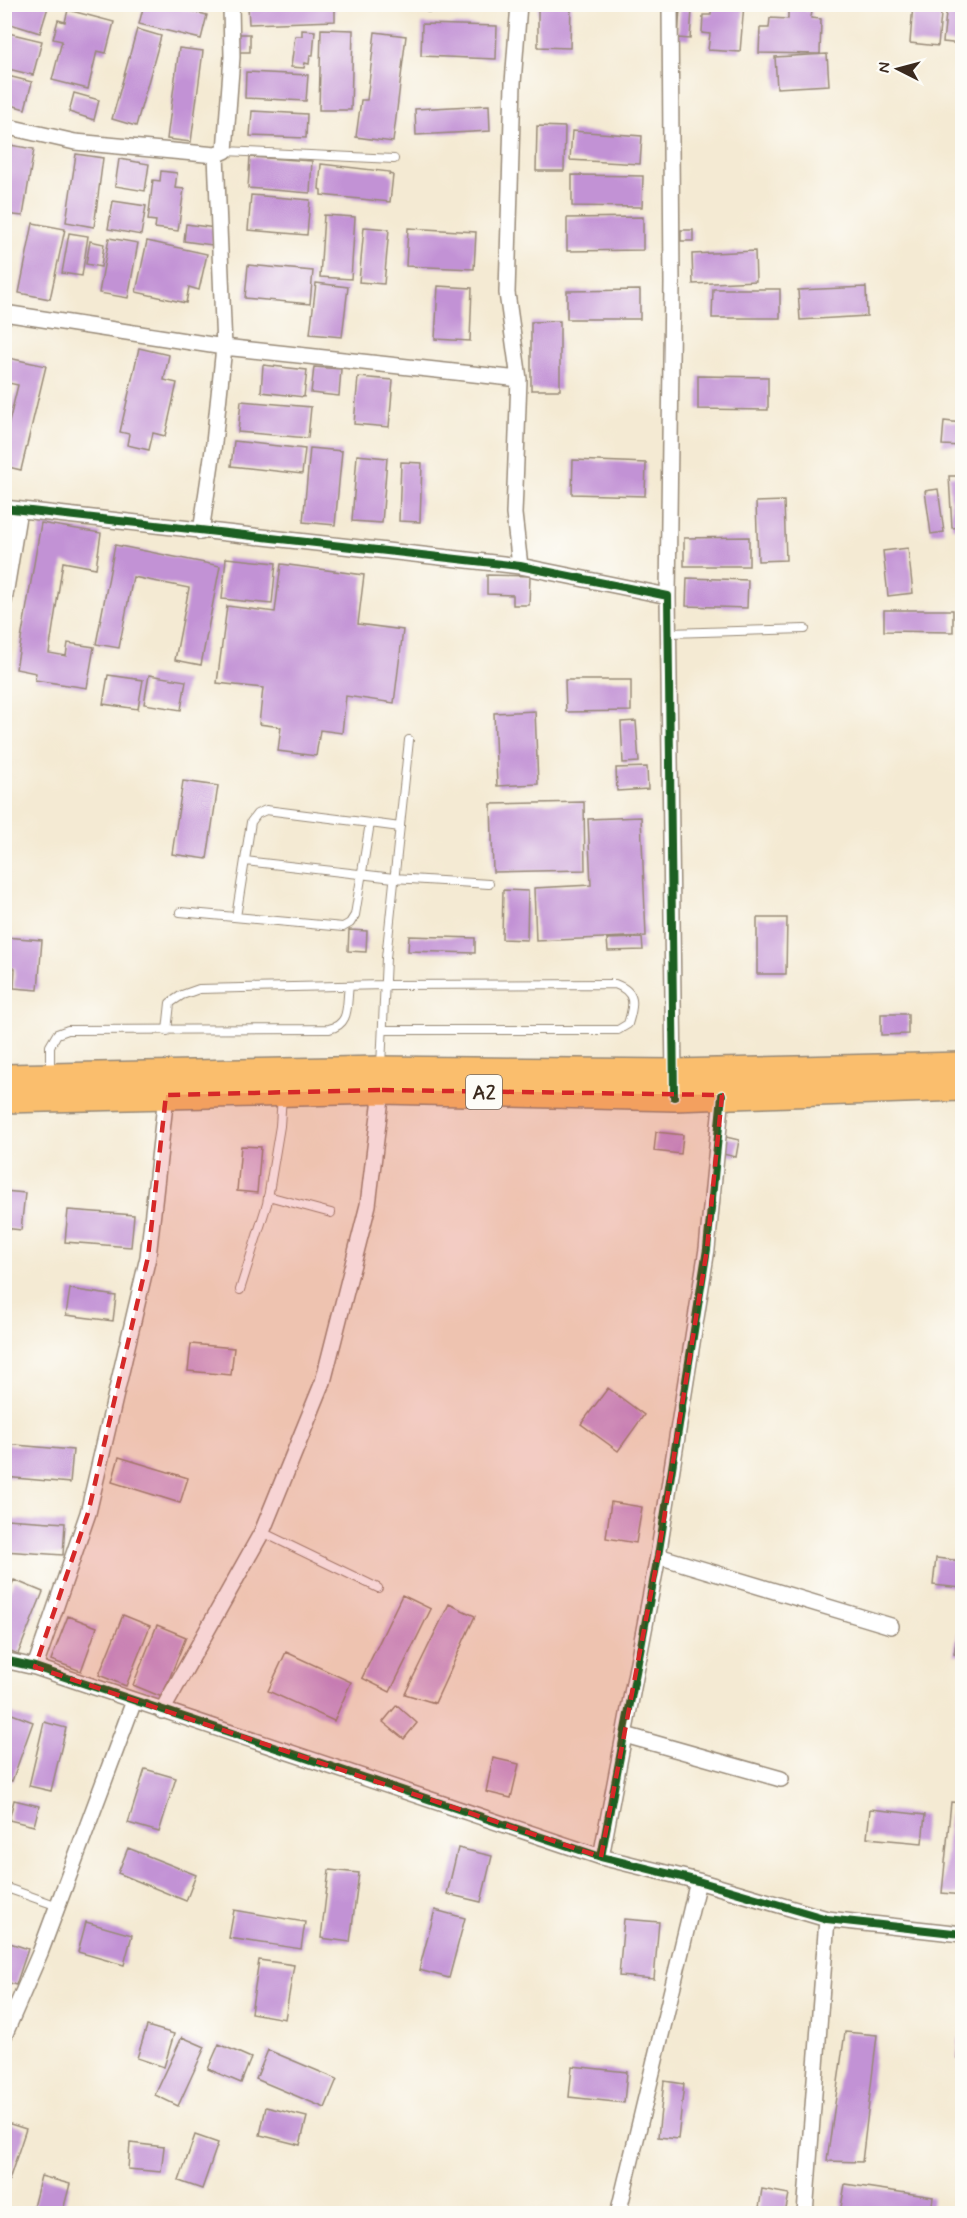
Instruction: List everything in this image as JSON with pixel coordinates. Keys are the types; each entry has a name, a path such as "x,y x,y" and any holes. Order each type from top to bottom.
{"highway":[{"name":"A2","path":"4,1078 381,1080 674,1085 963,1066"},
{"name":"A2","path":"4,1099 282,1091 381,1080"},
{"name":"A2","path":"674,1085 722,1095 963,1087"}],"street":[{"path":"201,532 214,443 224,347 221,153 232,57 231,4"},
{"path":"519,4 513,83 507,293 519,379 514,514 520,566"},
{"path":"670,4 672,284 668,596 674,1085"},
{"path":"4,126 75,142 221,153"},
{"path":"4,314 224,347 519,379"},
{"path":"4,601 12,509 520,566 668,596"},
{"path":"162,1711 262,1532 323,1382 368,1205 381,1080"},
{"path":"35,1667 88,1513 148,1257 166,1095"},
{"path":"601,1857 658,1556 706,1249 722,1095"},
{"path":"658,1556 891,1626"},
{"path":"4,1660 35,1667 601,1857 698,1881 827,1919 963,1934"},
{"path":"4,2036 40,1953 134,1701"},
{"path":"625,1735 781,1779"},
{"path":"618,2214 698,1881"},
{"path":"805,2214 827,1919"}],"lane":[{"path":"221,153 394,159"},
{"path":"669,633 805,629"},
{"path":"381,1080 385,985 409,740"},
{"path":"236,917 251,822 257,814 266,810 400,826"},
{"path":"180,912 342,927 350,923 355,915 370,823"},
{"path":"245,861 362,875 489,884"},
{"path":"167,1031 170,1003 182,995 199,989 615,984 626,988 632,996 632,1011 628,1024 618,1030 383,1030"},
{"path":"50,1079 50,1046 57,1034 68,1030 329,1029 339,1027 344,1021 349,986"},
{"path":"240,1290 268,1196 280,1126 282,1091"},
{"path":"268,1196 331,1213"},
{"path":"262,1532 378,1588"},
{"path":"4,1887 58,1906"}],"highlighted area":[{"path":"382,1090 722,1095 707,1249 658,1556 601,1857 35,1667 88,1513 148,1257 166,1095"}],"building":[{"path":"4,4 49,4 40,33 4,22 7,10 4,10"},
{"path":"144,4 163,4 207,15 201,39 139,24"},
{"path":"428,4 457,4 456,13 427,12"},
{"path":"538,4 571,4 570,48 538,47"},
{"path":"712,4 744,4 740,52 708,50 710,34 702,33 703,15 711,15"},
{"path":"913,4 942,4 938,46 910,43"},
{"path":"947,4 962,4 962,44 943,42"},
{"path":"248,5 335,5 335,21 249,24"},
{"path":"788,5 805,6 805,11 812,11 811,18 821,19 820,54 759,53 760,28 769,28 770,18 788,19"},
{"path":"680,9 692,10 690,39 678,38"},
{"path":"68,10 114,22 106,53 97,51 88,89 52,80 62,41 53,39 58,20 65,22"},
{"path":"422,24 497,26 496,59 421,56"},
{"path":"137,29 161,36 136,126 112,119"},
{"path":"321,29 353,30 351,110 319,110"},
{"path":"302,30 315,31 313,55 310,55 309,64 305,63 304,68 291,67 295,36 302,36"},
{"path":"4,32 42,41 33,75 4,68"},
{"path":"375,32 406,36 393,142 356,137 361,100 367,100"},
{"path":"239,34 250,34 250,52 239,52"},
{"path":"179,48 203,51 191,142 167,139"},
{"path":"827,54 829,85 777,88 775,57"},
{"path":"246,72 308,75 306,101 245,98"},
{"path":"4,75 32,82 25,109 4,103"},
{"path":"74,93 99,100 94,120 69,112"},
{"path":"489,105 490,131 416,135 415,109"},
{"path":"252,111 307,114 306,138 250,136"},
{"path":"537,126 565,127 564,171 536,171"},
{"path":"572,131 642,136 640,164 570,160"},
{"path":"4,144 34,149 23,216 4,214"},
{"path":"76,154 103,158 94,227 66,222"},
{"path":"250,157 312,161 310,193 248,188"},
{"path":"119,159 149,164 145,191 115,186"},
{"path":"321,164 390,172 389,174 393,175 390,202 321,195 319,189"},
{"path":"161,171 177,173 175,188 184,189 178,231 155,228 156,221 148,220 153,180 160,181"},
{"path":"572,175 643,176 642,207 572,206"},
{"path":"251,195 310,200 307,235 248,230"},
{"path":"113,201 146,206 141,235 108,229"},
{"path":"324,215 355,217 351,279 320,277"},
{"path":"643,217 643,250 567,251 567,218"},
{"path":"33,223 65,229 50,299 19,293"},
{"path":"186,224 215,228 212,245 184,241"},
{"path":"364,227 389,229 384,284 359,282"},
{"path":"408,228 476,232 474,269 406,266"},
{"path":"681,230 693,230 693,241 681,241"},
{"path":"69,233 88,236 82,276 62,273"},
{"path":"109,238 138,243 128,298 99,293"},
{"path":"90,241 104,244 101,267 86,264"},
{"path":"147,241 207,254 199,290 189,287 186,303 136,292"},
{"path":"755,251 756,281 693,284 692,254"},
{"path":"248,265 313,271 310,304 245,298"},
{"path":"316,283 348,287 342,337 310,334"},
{"path":"438,286 472,288 470,341 435,339"},
{"path":"866,287 867,316 800,320 798,290"},
{"path":"713,289 780,289 780,318 712,318"},
{"path":"640,290 640,319 567,319 567,291"},
{"path":"560,321 560,390 531,390 531,322"},
{"path":"139,348 169,355 164,380 177,383 165,436 153,433 149,450 127,445 129,434 120,432"},
{"path":"4,357 46,366 21,470 4,466 4,443 18,385 4,382"},
{"path":"263,365 307,370 304,397 261,392"},
{"path":"314,367 341,369 339,396 311,393"},
{"path":"698,376 768,377 768,410 698,409"},
{"path":"358,377 393,380 389,427 354,424"},
{"path":"241,401 311,407 308,438 238,432"},
{"path":"944,421 962,423 962,446 942,445"},
{"path":"234,441 305,449 302,474 231,466"},
{"path":"310,448 342,451 335,525 303,522"},
{"path":"357,455 387,458 382,523 352,521"},
{"path":"573,460 646,463 645,496 572,494"},
{"path":"401,462 422,463 420,522 399,521"},
{"path":"949,476 962,476 962,527 952,528"},
{"path":"938,489 944,532 931,534 925,491"},
{"path":"784,501 786,560 758,561 756,502"},
{"path":"41,523 101,533 96,568 63,562 49,653 66,656 68,643 94,647 87,688 35,680 36,673 16,669"},
{"path":"749,537 749,566 684,566 684,538"},
{"path":"115,545 220,566 201,665 175,660 189,588 133,577 119,648 96,644"},
{"path":"908,548 913,593 888,596 883,551"},
{"path":"226,558 276,563 272,604 222,599"},
{"path":"281,564 364,575 358,624 403,630 394,703 346,696 342,733 320,730 316,756 278,751 281,727 259,724 263,688 217,683 227,606 275,612"},
{"path":"487,575 530,576 529,605 513,605 513,595 487,594"},
{"path":"687,578 748,580 747,608 686,606"},
{"path":"884,610 953,610 953,632 884,631"},
{"path":"108,675 143,680 138,709 103,704"},
{"path":"149,675 186,681 181,710 144,704"},
{"path":"565,680 631,680 631,711 566,712"},
{"path":"535,711 538,784 497,786 494,713"},
{"path":"636,721 639,762 623,763 621,722"},
{"path":"647,767 648,789 617,791 616,768"},
{"path":"183,781 218,786 207,859 172,854"},
{"path":"584,802 585,870 493,872 491,804"},
{"path":"641,817 646,936 536,941 534,888 591,885 588,819"},
{"path":"4,870 8,871 6,887 4,887"},
{"path":"503,890 528,891 527,940 502,939"},
{"path":"757,918 787,918 786,974 757,974"},
{"path":"349,930 367,931 366,952 348,951"},
{"path":"409,936 475,938 475,953 408,951"},
{"path":"4,937 42,940 38,990 14,988 15,968 4,968"},
{"path":"642,938 643,950 608,951 607,939"},
{"path":"881,1014 908,1014 908,1034 881,1035"},
{"path":"656,1132 683,1135 681,1154 654,1151"},
{"path":"726,1137 739,1140 736,1157 723,1154"},
{"path":"241,1146 261,1147 257,1193 237,1191"},
{"path":"4,1191 25,1193 21,1230 4,1228"},
{"path":"68,1210 134,1215 131,1247 65,1242"},
{"path":"70,1289 116,1296 113,1321 66,1315"},
{"path":"191,1344 234,1348 231,1375 188,1371"},
{"path":"608,1388 644,1415 618,1451 581,1424"},
{"path":"4,1444 73,1450 70,1483 4,1477"},
{"path":"119,1457 188,1478 180,1503 112,1482"},
{"path":"611,1502 642,1507 636,1543 606,1538"},
{"path":"6,1519 65,1523 63,1555 4,1551"},
{"path":"936,1558 962,1561 962,1588 933,1585"},
{"path":"14,1580 43,1592 18,1654 4,1648 4,1602"},
{"path":"402,1595 431,1609 390,1692 362,1678"},
{"path":"449,1604 475,1616 435,1703 405,1694"},
{"path":"962,1614 962,1655 954,1654"},
{"path":"123,1615 150,1626 126,1686 99,1675"},
{"path":"68,1616 97,1627 81,1671 51,1660"},
{"path":"157,1625 186,1637 162,1697 133,1685"},
{"path":"286,1652 351,1682 334,1721 268,1691"},
{"path":"397,1705 417,1723 404,1739 383,1722"},
{"path":"4,1711 33,1722 12,1781 4,1779"},
{"path":"44,1722 66,1728 51,1791 29,1786"},
{"path":"493,1758 519,1764 511,1798 486,1792"},
{"path":"145,1769 176,1778 159,1832 128,1823"},
{"path":"14,1800 39,1806 34,1826 9,1820"},
{"path":"951,1802 962,1803 962,1895 942,1893"},
{"path":"870,1809 925,1815 922,1843 867,1838"},
{"path":"128,1848 196,1875 186,1901 118,1873"},
{"path":"458,1848 492,1856 481,1902 447,1894"},
{"path":"329,1870 359,1873 350,1942 321,1938"},
{"path":"234,1910 305,1922 301,1949 229,1938"},
{"path":"435,1910 465,1918 449,1978 419,1970"},
{"path":"624,1919 659,1922 654,1979 619,1976"},
{"path":"86,1922 132,1935 124,1965 78,1952"},
{"path":"4,1941 28,1949 16,1985 4,1981"},
{"path":"259,1960 294,1965 285,2019 251,2013"},
{"path":"147,2026 174,2034 164,2067 137,2058"},
{"path":"845,2032 877,2035 862,2162 827,2161"},
{"path":"182,2037 205,2047 178,2106 155,2095"},
{"path":"959,2038 962,2038 962,2060 957,2059"},
{"path":"219,2044 251,2058 241,2083 208,2069"},
{"path":"268,2050 337,2079 325,2108 256,2079"},
{"path":"572,2066 627,2072 624,2103 569,2097"},
{"path":"664,2081 684,2084 678,2139 658,2137"},
{"path":"266,2107 307,2117 300,2145 260,2135"},
{"path":"4,2122 26,2129 8,2183 4,2182"},
{"path":"195,2135 218,2143 202,2189 179,2181"},
{"path":"130,2143 164,2147 161,2172 128,2169"},
{"path":"41,2176 70,2184 62,2214 43,2214 32,2211"},
{"path":"845,2184 933,2197 931,2214 840,2213"},
{"path":"762,2189 789,2194 785,2214 758,2214"}],"cycle path":[{"path":"4,508 520,566 668,596 674,1097"},
{"path":"601,1857 658,1556 707,1249 722,1095"},
{"path":"4,1660 35,1667 601,1857 698,1881 827,1919 962,1934"}]}
